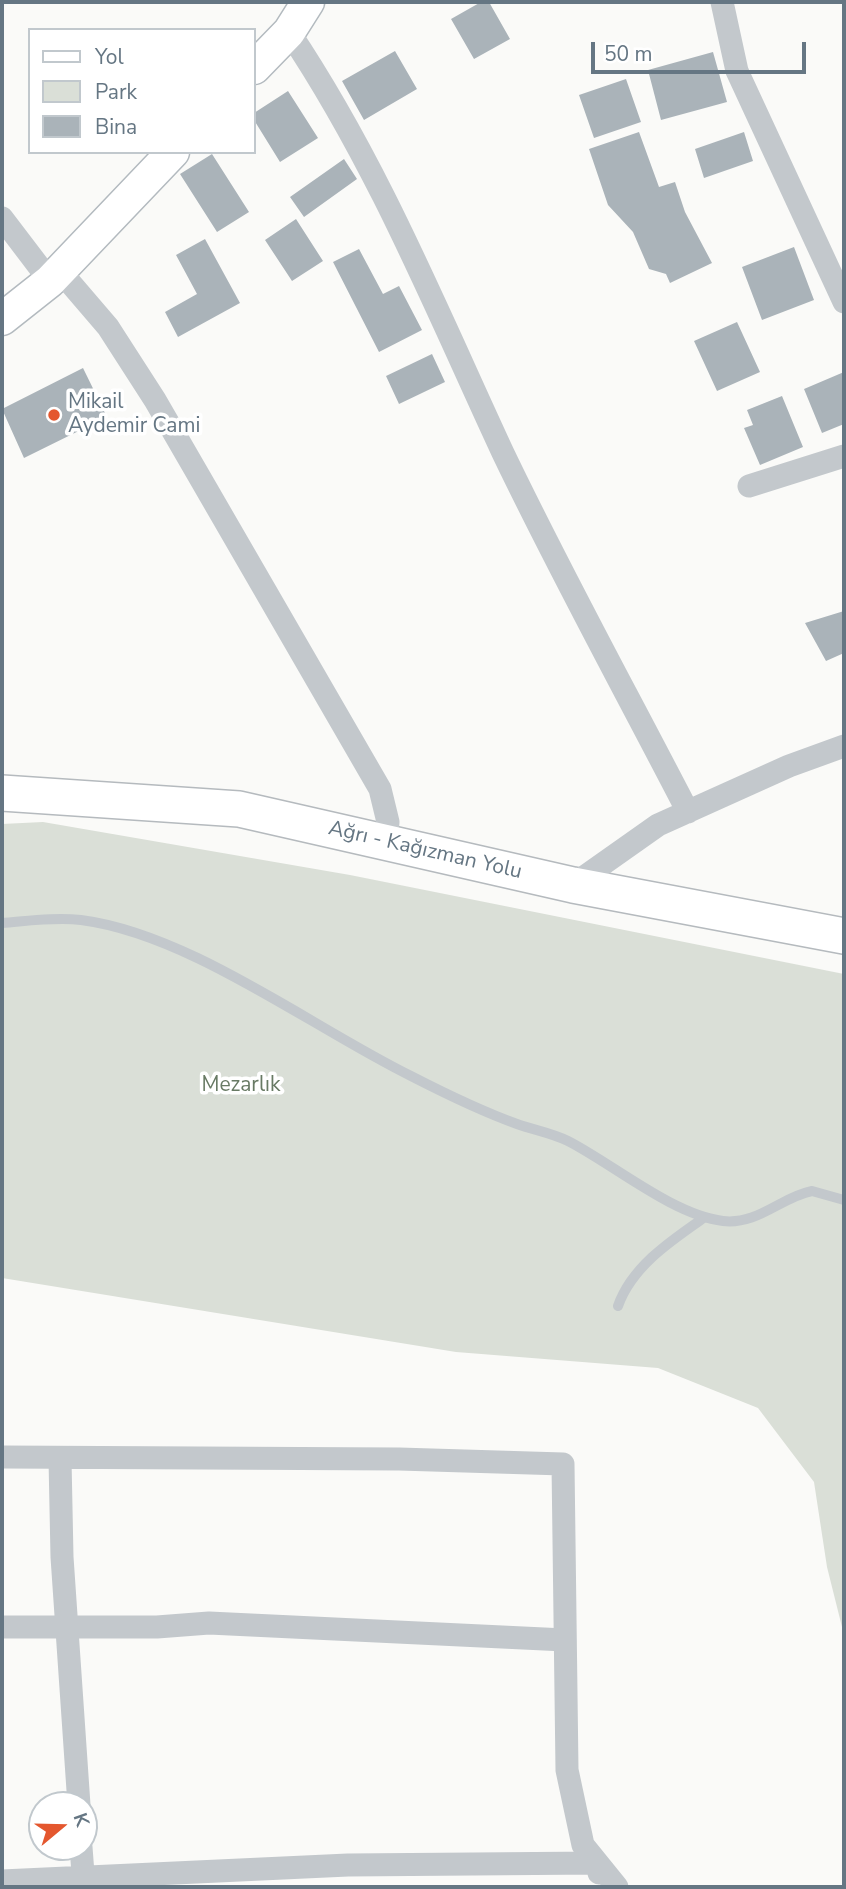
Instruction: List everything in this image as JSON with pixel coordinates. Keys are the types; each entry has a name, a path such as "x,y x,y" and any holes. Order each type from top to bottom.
{"main road":[{"name":"Ağrı - Kağızman Yolu","path":"2,793 239,809 573,885 844,936"}],"street":[{"path":"256,66 289,32 309,2"},
{"path":"722,2 737,71 844,302"},
{"path":"289,32 331,94 371,172 525,499 688,811"},
{"path":"2,318 55,276 171,154"},
{"path":"2,218 107,327 155,400 380,789 388,822 386,842"},
{"path":"749,486 844,456"},
{"path":"573,885 658,825 789,766 844,746"},
{"path":"2,1457 399,1459 563,1464 567,1770 583,1845 617,1887"},
{"path":"60,1459 62,1557 78,1791"},
{"path":"2,1627 68,1628 209,1623 565,1640"},
{"path":"82,1861 83,1882"},
{"path":"2,1881 83,1882 348,1865 597,1863"},
{"path":"597,1863 602,1887"}],"lane":[{"path":"2,923 47,919 82,920 164,945 262,993 408,1075 478,1108 567,1141 641,1185 705,1217 724,1221 762,1215 812,1191 844,1200"},
{"path":"618,1306 632,1278 663,1248 705,1217"}],"green space":[{"name":"Mezarlık","path":"43,822 350,875 844,974 844,1635 827,1567 814,1482 758,1408 658,1368 456,1352 2,1278 2,824"}],"building":[{"path":"481,2 489,2 510,39 474,59 451,19"},
{"path":"395,51 417,89 364,120 342,81"},
{"path":"713,52 727,102 661,120 648,70"},
{"path":"626,79 641,122 594,138 579,95"},
{"path":"288,91 318,138 280,162 256,123 256,112"},
{"path":"639,132 659,187 675,182 685,212 712,263 670,283 666,274 649,269 633,232 608,205 589,149"},
{"path":"744,132 753,161 704,178 695,149"},
{"path":"212,154 249,212 217,232 180,174"},
{"path":"344,159 357,179 304,217 290,197"},
{"path":"296,219 323,261 292,281 265,240"},
{"path":"205,239 240,303 178,337 165,312 197,294 176,255"},
{"path":"794,247 814,300 762,320 742,267"},
{"path":"359,249 383,294 399,286 422,330 379,352 333,262"},
{"path":"737,322 760,372 717,391 694,341"},
{"path":"432,354 445,382 399,404 386,376"},
{"name":"Mikail Aydemir Cami","path":"83,368 107,417 24,458 2,409"},
{"path":"844,372 844,424 822,433 804,389"},
{"path":"782,396 803,447 760,465 744,428 753,425 747,410"},
{"path":"844,611 844,653 826,661 805,623"}],"place":[{"name":"Mikail Aydemir Cami","path":"54,415"}]}
